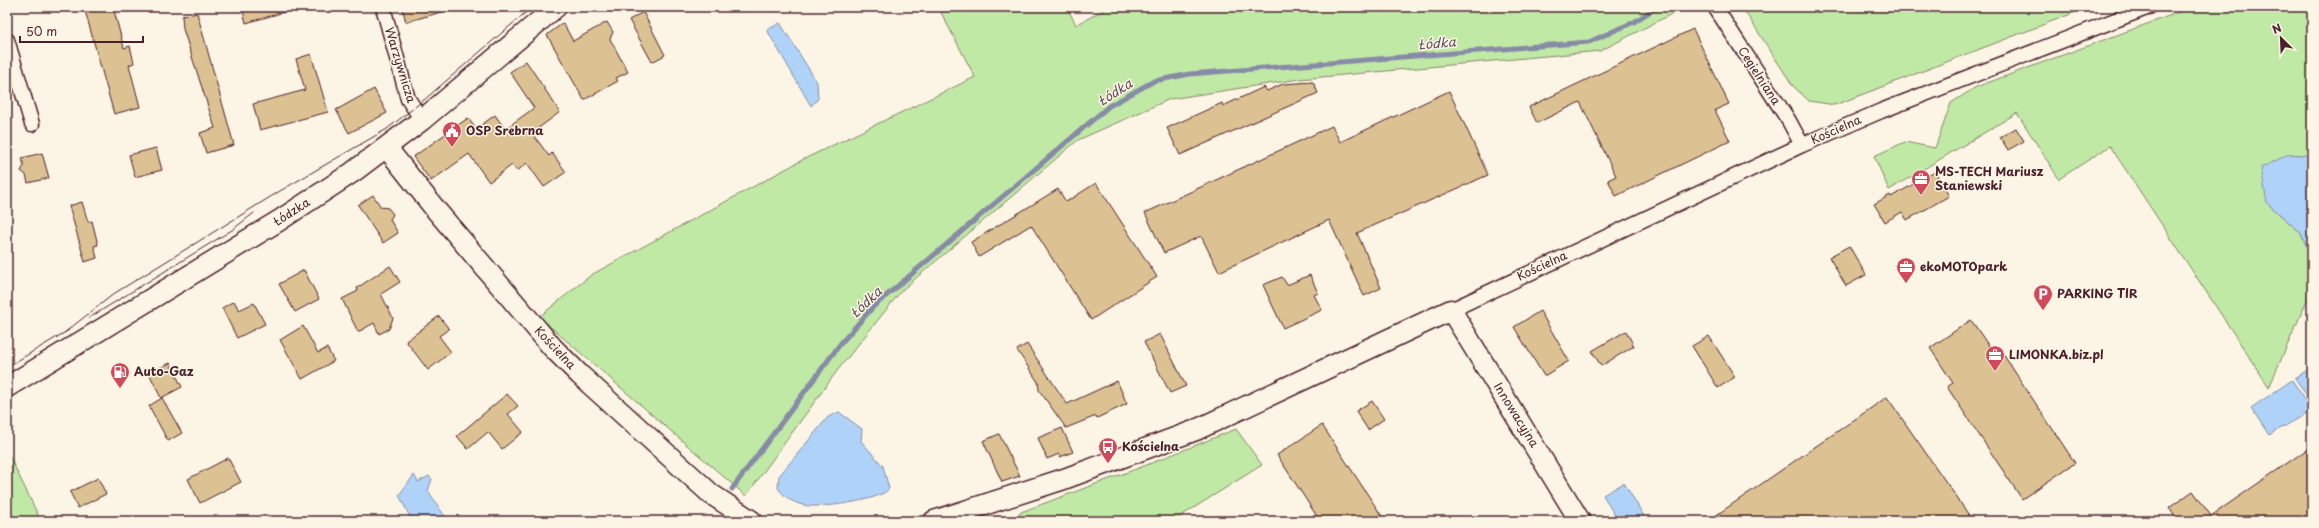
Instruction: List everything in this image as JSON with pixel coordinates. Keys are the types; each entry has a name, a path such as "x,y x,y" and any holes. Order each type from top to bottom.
{"street":[{"name":"Warzywnicza","path":"382,7 408,99 422,120"},
{"name":"Łódzka","path":"7,387 280,220 386,147 422,120 556,7"},
{"name":"Cegielniana","path":"1715,7 1789,121 1802,145"},
{"name":"Kościelna","path":"934,521 976,515 1064,479 1196,430 1802,145 1942,86 2149,7"},
{"path":"7,40 32,124"},
{"name":"Kościelna","path":"386,147 436,210 553,348 580,375 711,494 752,521"},
{"name":"Innowacyjna","path":"1451,310 1580,521"}],"green space":[{"path":"938,7 1067,7 1076,25 1109,7 1685,7 1600,51 1300,79 1170,99 1078,140 902,290 837,371 746,496 539,317 591,275 804,159 975,77"},
{"path":"1742,7 2089,7 1835,105 1809,101 1793,86"},
{"path":"2193,7 2312,7 2312,156 2289,154 2267,203 2300,232 2312,258 2312,289 2269,387 2110,146 2059,179 2017,113 1889,190 1874,156 1905,142 1935,148 1951,103 1976,87"},
{"path":"1236,429 1262,465 1173,521 1014,521 1021,512 1144,466"},
{"path":"8,453 41,521 7,521"}],"water":[{"path":"780,23 817,82 818,99 811,106 767,30"},
{"path":"2289,154 2312,156 2312,258 2300,232 2267,203 2261,168"},
{"path":"2312,367 2312,404 2295,378"},
{"path":"2292,380 2312,411 2269,435 2251,408"},
{"path":"839,412 862,429 861,441 883,466 889,489 874,497 835,505 811,506 792,501 778,488 779,476 828,417"},
{"path":"414,475 418,482 429,476 432,479 428,491 448,521 412,521 399,495"},
{"path":"1624,483 1647,521 1618,521 1603,495"}],"building":[{"path":"84,7 113,7 124,48 130,46 134,63 129,65 140,107 114,114"},
{"path":"242,7 287,7 288,11 246,23"},
{"path":"402,7 444,7 445,11 406,22"},
{"path":"643,12 665,55 652,62 629,20"},
{"path":"197,13 234,145 206,153 200,133 215,128 183,29 182,16"},
{"path":"607,22 613,32 610,39 628,72 616,78 618,81 584,100 547,35 563,23 573,41"},
{"path":"1693,29 1729,104 1715,110 1730,141 1616,196 1608,180 1616,176 1580,102 1537,123 1529,107"},
{"path":"311,54 328,112 260,130 253,104 305,90 296,59"},
{"path":"526,61 560,112 532,133 549,156 552,153 566,172 544,187 527,163 517,171 512,165 489,182 469,154 431,181 413,157 468,118 476,129 495,115 505,129 534,108 510,72"},
{"path":"1313,82 1318,93 1180,155 1167,128 1222,103 1223,106 1264,87 1267,91 1283,84"},
{"path":"374,89 387,113 349,133 336,110"},
{"path":"1449,91 1488,175 1357,233 1381,288 1364,296 1329,220 1219,272 1201,236 1164,253 1145,213 1332,126 1340,142"},
{"path":"2016,128 2024,141 2008,150 2000,137"},
{"path":"156,148 162,170 135,177 129,155"},
{"path":"42,153 49,178 28,183 26,175 21,171 24,166 22,158"},
{"name":"MS-TECH Mariusz Staniewski","path":"1935,172 1949,196 1907,220 1902,212 1885,222 1874,204 1890,195 1891,197"},
{"path":"1096,183 1157,277 1091,320 1031,225 979,257 971,242 1058,189 1066,202"},
{"path":"373,195 381,207 388,208 393,214 390,220 398,233 383,243 358,205"},
{"path":"82,202 88,222 92,221 98,245 94,246 97,258 85,262 69,206"},
{"path":"1849,246 1866,275 1846,286 1829,257"},
{"path":"390,266 400,282 381,294 393,318 389,329 379,334 374,323 358,332 342,299 358,291 357,288"},
{"path":"304,270 319,299 295,312 279,284"},
{"path":"1310,275 1318,293 1314,295 1322,310 1283,328 1263,285 1282,277 1287,285"},
{"path":"234,301 239,310 254,303 265,324 237,338 222,308"},
{"path":"1540,311 1569,361 1544,376 1514,327"},
{"path":"439,316 449,329 439,336 451,352 428,370 406,341"},
{"path":"1971,320 1993,352 1999,348 2075,463 2022,499 1947,387 1953,383 1930,348"},
{"path":"303,326 318,353 327,348 334,361 302,379 280,340"},
{"path":"1626,331 1634,346 1601,366 1592,351"},
{"path":"1160,334 1186,386 1170,393 1144,342"},
{"path":"1709,336 1735,377 1718,388 1692,346"},
{"path":"1027,344 1067,404 1117,381 1127,404 1097,418 1096,416 1066,428 1039,390 1038,382 1017,350"},
{"path":"170,363 182,387 161,398 149,373"},
{"path":"507,394 518,406 508,414 523,432 502,449 488,432 468,449 457,436"},
{"path":"1887,397 1973,521 1708,521"},
{"path":"162,398 182,433 168,441 149,406"},
{"path":"1372,401 1384,419 1368,430 1356,411"},
{"path":"1322,425 1385,521 1320,521 1277,455"},
{"path":"1062,428 1073,452 1060,457 1059,454 1047,459 1038,438"},
{"path":"999,434 1020,476 1002,482 983,441"},
{"path":"2312,446 2312,521 2178,521 2169,508 2193,491 2211,516"},
{"path":"228,458 241,482 200,503 188,479"},
{"path":"98,478 106,494 78,508 70,492"}],"waterway":[{"name":"Łódka","path":"732,489 841,343 873,307 1109,106 1154,81 1190,74 1589,42 1634,22 1657,7"}],"tram line":[{"path":"64,333 115,293 280,191 387,129 424,100 532,7"},
{"path":"89,318 232,230 254,213"},
{"path":"7,367 69,330"}],"place":[{"name":"OSP Srebrna","path":"452,148"},
{"name":"MS-TECH Mariusz Staniewski","path":"1921,196"},
{"name":"ekoMOTOpark","path":"1906,284"},
{"name":"PARKING TIR","path":"2043,311"},
{"name":"LIMONKA.biz.pl","path":"1995,372"},
{"name":"Auto-Gaz","path":"120,389"},
{"name":"Kościelna","path":"1108,464"}]}
